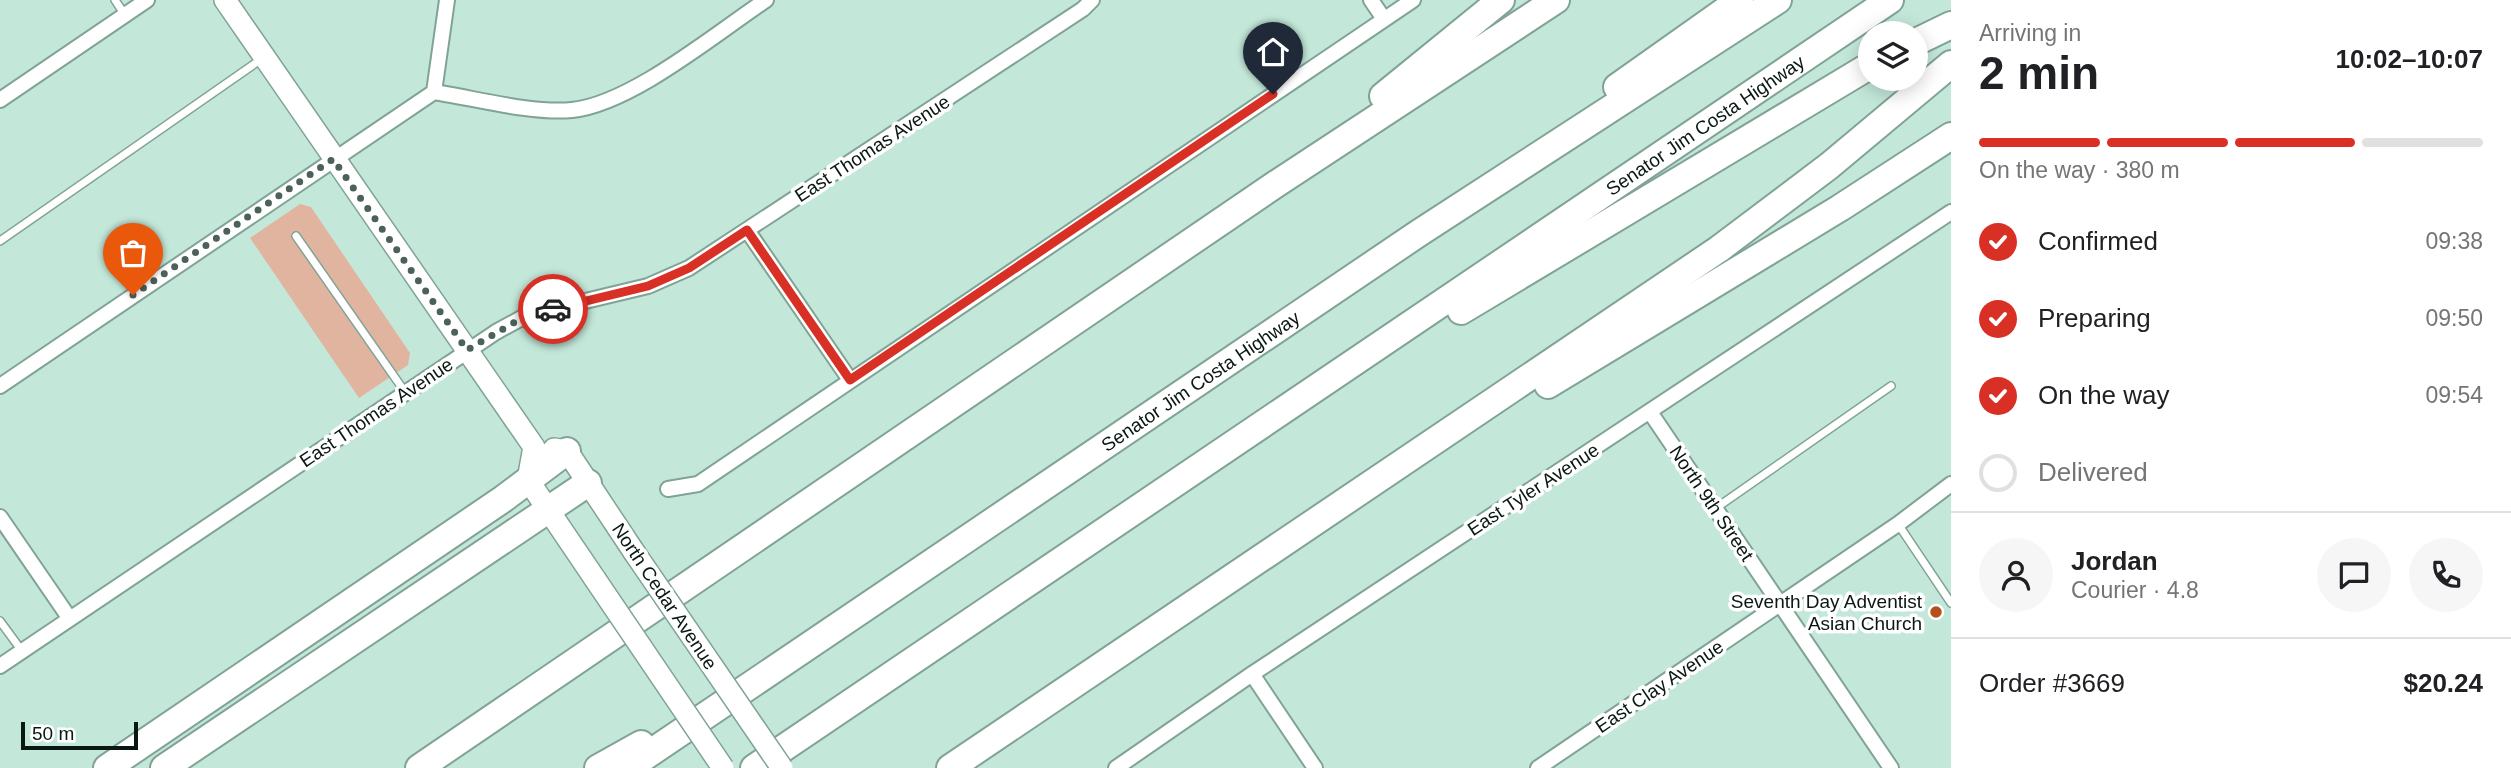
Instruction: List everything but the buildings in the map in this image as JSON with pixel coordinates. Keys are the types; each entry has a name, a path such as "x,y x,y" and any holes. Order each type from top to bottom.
{"highway":[{"path":"1276,184 1501,0"},
{"path":"419,768 1276,184 1556,0"},
{"path":"1419,233 1740,0"},
{"name":"Senator Jim Costa Highway","path":"628,768 1419,233 1778,0"},
{"name":"Senator Jim Costa Highway","path":"754,768 1890,0"},
{"path":"1928,36 1951,25"},
{"path":"950,768 1719,249 1801,189 1948,66"},
{"path":"1195,471 1858,73"},
{"path":"1256,562 1840,208 1951,136"},
{"path":"107,768 528,480 566,451"},
{"path":"164,768 588,483"},
{"path":"598,768 765,675"},
{"path":"759,768 801,736"}],"main road":[{"path":"225,0 534,447 528,480 723,768"},
{"path":"534,447 566,451"},
{"name":"North Cedar Avenue","path":"566,451 782,768"}],"street":[{"path":"0,100 147,0"},
{"path":"433,92 447,0"},
{"path":"0,386 433,92 549,109 593,107 631,91 766,0"},
{"name":"East Thomas Avenue","path":"0,666 467,350 527,315 648,286 689,268 1083,9 1091,0"},
{"path":"1371,0 1384,19"},
{"path":"668,489 698,484 1413,0"},
{"name":"East Tyler Avenue","path":"1116,768 1252,674 1951,212"},
{"path":"747,230 850,380"},
{"name":"North 9th Street","path":"1650,412 1891,768"},
{"name":"East Clay Avenue","path":"1538,768 1898,524 1951,484"},
{"path":"0,517 70,619"},
{"path":"1252,674 1315,768"}],"lane":[{"path":"115,0 125,15"},
{"path":"0,241 264,58"},
{"path":"296,236 405,392"},
{"path":"1716,508 1891,386"},
{"path":"1898,524 1951,603"},
{"path":"0,621 22,651"}],"shaded area":[{"path":"300,204 311,207 410,353 408,365 359,398 250,238"}],"way so far":[{"path":"133,295 333,159 467,350 527,315 553,309"}],"place":[{"name":"Seventh Day Adventist Asian Church","path":"1936,612"}],"route":[{"path":"553,309 648,286 689,268 747,230 850,380 1273,94"}]}
